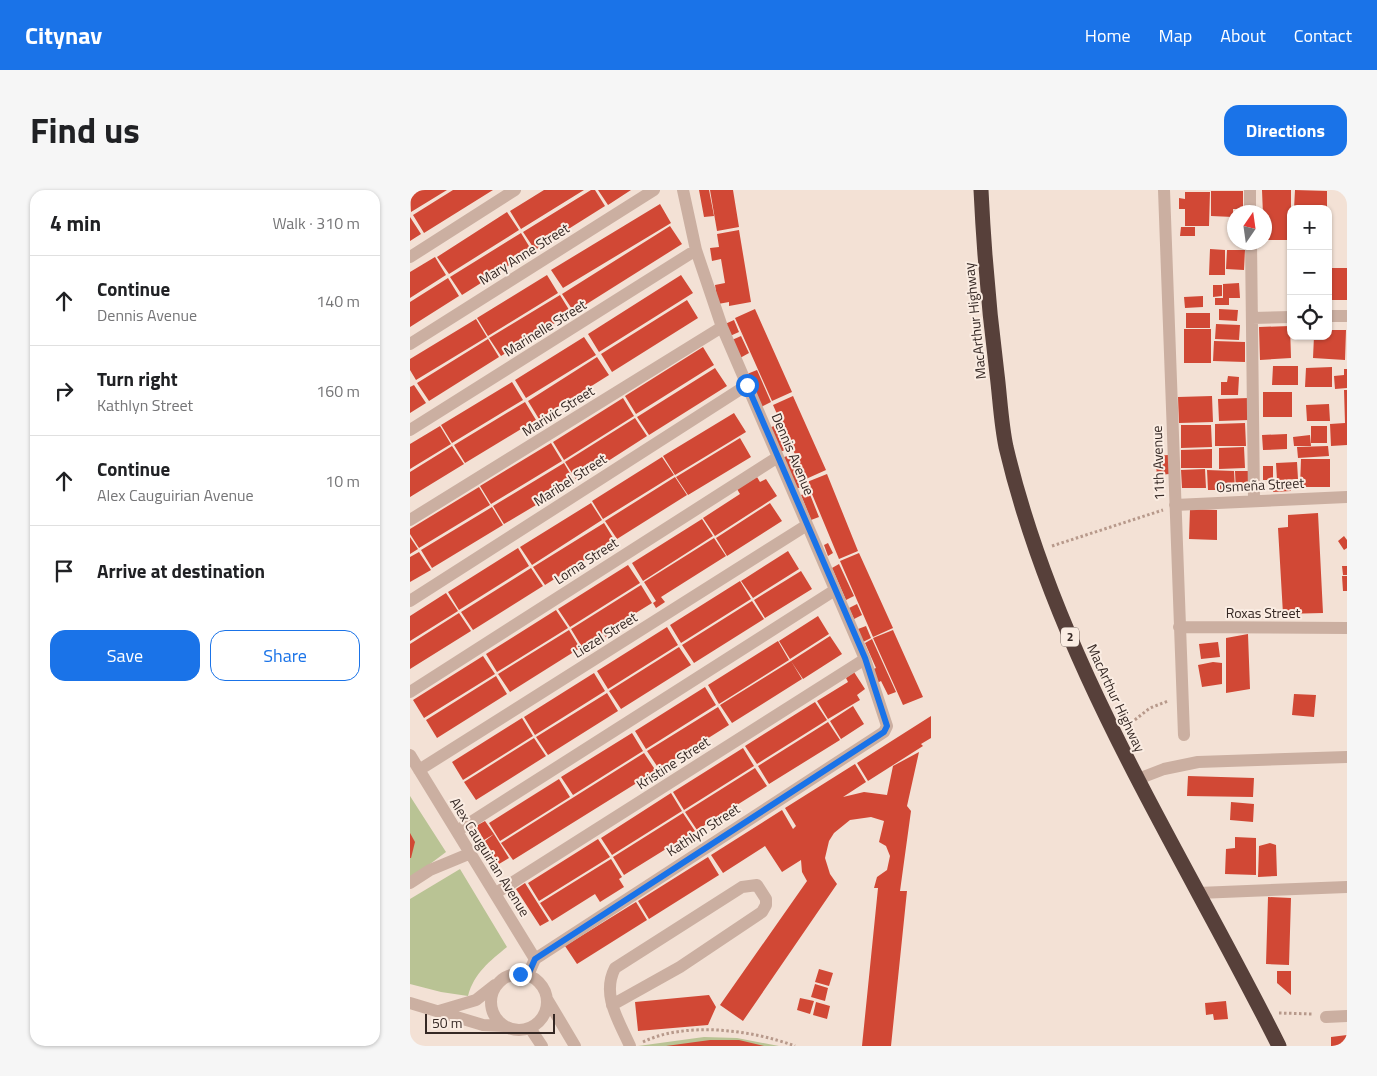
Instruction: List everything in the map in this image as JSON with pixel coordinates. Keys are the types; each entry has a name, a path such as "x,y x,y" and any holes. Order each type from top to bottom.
{"highway":[{"name":"MacArthur Highway","path":"981,190 985,275 1006,446 1037,553 1059,612 1115,736 1279,1046"}],"street":[{"path":"410,257 515,190"},
{"name":"Mary Anne Street","path":"410,344 654,190"},
{"name":"Dennis Avenue","path":"683,190 696,250 722,327 865,658 887,726"},
{"name":"11th Avenue","path":"1164,190 1178,627 1184,735"},
{"path":"1250,190 1250,205"},
{"name":"Marinelle Street","path":"410,430 696,250"},
{"path":"1251,250 1254,500"},
{"path":"1332,316 1347,316"},
{"path":"1252,318 1287,317"},
{"name":"Marivic Street","path":"410,520 722,327"},
{"name":"Maribel Street","path":"410,601 747,385"},
{"name":"Lorna Street","path":"410,692 778,457"},
{"name":"Osmeña Street","path":"1175,505 1347,497"},
{"name":"Liezel Street","path":"419,770 807,525"},
{"path":"457,831 835,590"},
{"name":"Roxas Street","path":"1178,627 1347,628"},
{"name":"Kristine Street","path":"496,893 865,658"},
{"name":"Kathlyn Street","path":"535,959 884,732 887,726"},
{"name":"Alex Cauguirian Avenue","path":"410,755 535,959"},
{"path":"1138,780 1164,769 1190,763 1347,756"},
{"path":"410,883 430,870 471,853"},
{"path":"612,1005 680,967 762,912 766,906 762,891 757,886 742,887 615,968 610,986 612,1005 635,1044"},
{"path":"1198,893 1347,887"},
{"path":"528,975 535,959"},
{"path":"437,1011 458,1007 476,1000 511,974 528,975 541,984 547,999 575,1046"},
{"path":"497,983 490,998 490,1006 497,1021 504,1026"},
{"path":"410,1003 483,1025 504,1026 521,1030 530,1028 543,1016 547,999"},
{"path":"1326,1016 1347,1016"},
{"path":"530,1028 542,1046"}],"path":[{"path":"1037,553 1072,538 1175,505"},
{"path":"1115,736 1150,708 1182,696"},
{"path":"1263,1015 1299,1013 1326,1016"},
{"path":"635,1044 672,1033 705,1030 749,1033 795,1046"}],"green space":[{"path":"410,796 446,852 410,879"},
{"path":"460,869 507,947 478,974 468,996 441,992 410,984 410,899"},
{"path":"704,1037 737,1038 779,1046 638,1046"}],"building":[{"path":"410,190 447,190 411,212"},
{"path":"453,190 493,190 424,233 413,215"},
{"path":"544,190 584,190 521,229 510,211"},
{"path":"591,190 595,190 605,206 535,250 523,232"},
{"path":"598,190 631,190 608,205"},
{"path":"699,190 709,190 714,216 704,217"},
{"path":"710,190 733,190 739,227 717,231"},
{"path":"1262,190 1291,190 1291,205 1287,205 1287,240 1272,240 1272,205 1263,205"},
{"path":"1295,190 1327,191 1327,205 1294,205"},
{"path":"1211,191 1243,191 1243,205 1227,205 1227,217 1211,216"},
{"path":"1185,192 1210,192 1209,226 1185,226 1185,209 1179,209 1179,198 1185,199"},
{"path":"660,204 671,223 563,288 551,270"},
{"path":"507,212 519,230 449,274 437,257"},
{"path":"410,217 421,234 410,241"},
{"path":"670,226 682,244 574,312 562,294"},
{"path":"1181,227 1195,227 1195,236 1180,236"},
{"path":"739,230 751,302 729,306 729,302 718,304 715,285 725,283 721,259 712,261 710,248 719,247 717,234"},
{"path":"521,233 532,251 462,295 450,277"},
{"path":"1210,249 1225,250 1225,275 1209,275"},
{"path":"1227,250 1245,250 1244,270 1226,269"},
{"path":"435,257 446,275 410,298 410,272"},
{"path":"1332,268 1347,268 1347,300 1332,300"},
{"path":"547,275 558,293 488,336 477,318"},
{"path":"681,275 693,293 599,352 588,334"},
{"path":"448,278 459,296 410,327 410,302"},
{"path":"1239,283 1240,298 1229,298 1229,305 1215,305 1215,298 1223,298 1223,284"},
{"path":"1213,285 1222,285 1222,296 1213,297"},
{"path":"560,295 571,313 501,356 489,338"},
{"path":"1203,296 1203,307 1185,308 1184,297"},
{"path":"687,300 698,318 612,372 601,354"},
{"path":"755,309 792,392 772,401 735,318"},
{"path":"1219,309 1238,310 1237,321 1219,320"},
{"path":"1186,313 1210,313 1210,328 1186,328"},
{"path":"476,319 487,337 416,380 410,370 410,359"},
{"path":"734,320 739,332 730,336 725,324"},
{"path":"1216,324 1240,325 1239,340 1215,339"},
{"path":"1287,326 1287,340 1290,340 1291,358 1260,360 1259,327"},
{"path":"1184,329 1211,329 1211,363 1184,363"},
{"path":"1332,330 1346,330 1345,360 1313,358 1314,340 1332,340"},
{"path":"741,336 749,353 740,358 732,340"},
{"path":"584,337 596,355 526,398 515,380"},
{"path":"488,339 499,357 429,401 417,383"},
{"path":"1214,341 1245,342 1245,362 1213,361"},
{"path":"703,347 714,365 636,414 625,396"},
{"path":"597,357 609,375 539,419 528,401"},
{"path":"1273,366 1298,366 1298,385 1272,385"},
{"path":"1332,367 1332,387 1305,387 1306,368"},
{"path":"715,368 727,386 649,435 637,417"},
{"path":"1344,369 1347,369 1347,388 1335,389 1334,376 1344,375"},
{"path":"757,370 771,402 761,407 747,374"},
{"path":"1228,376 1239,377 1238,395 1221,395 1221,382 1227,382"},
{"path":"512,382 523,400 452,443 441,425"},
{"path":"414,385 426,403 410,413 410,387"},
{"path":"1344,390 1347,390 1347,445 1331,446 1330,424 1345,423"},
{"path":"1263,392 1292,392 1292,417 1263,417"},
{"path":"793,396 826,470 806,479 773,405"},
{"path":"1212,396 1213,422 1179,423 1178,397"},
{"path":"623,398 634,416 564,460 553,442"},
{"path":"1249,398 1249,420 1219,421 1218,399"},
{"path":"525,402 536,420 465,463 454,445"},
{"path":"1329,404 1330,421 1307,421 1306,405"},
{"path":"734,413 746,432 675,475 663,456"},
{"path":"635,418 647,436 577,481 565,462"},
{"path":"1245,423 1246,446 1215,446 1215,424"},
{"path":"779,424 790,448 780,452 769,428"},
{"path":"1181,425 1211,425 1212,447 1181,448"},
{"path":"440,426 451,444 410,469 410,444"},
{"path":"1311,426 1327,426 1327,443 1311,443"},
{"path":"1287,434 1287,449 1263,450 1262,435"},
{"path":"1310,435 1311,446 1294,446 1293,437"},
{"path":"740,438 751,457 688,495 676,477"},
{"path":"551,443 562,461 491,504 480,486"},
{"path":"452,446 464,464 410,497 410,472"},
{"path":"1328,446 1329,456 1298,458 1297,447"},
{"path":"1244,447 1245,468 1219,469 1219,448"},
{"path":"1212,449 1212,468 1181,468 1181,450"},
{"path":"792,454 806,485 796,489 782,458"},
{"path":"1168,455 1170,474 1157,475 1155,456"},
{"path":"662,457 674,475 603,519 592,501"},
{"path":"1301,459 1330,459 1330,487 1300,487"},
{"path":"1297,462 1298,479 1277,480 1276,463"},
{"path":"564,463 575,482 504,524 493,506"},
{"path":"1263,466 1273,466 1273,480 1263,480"},
{"path":"1205,469 1206,488 1182,488 1181,470"},
{"path":"1207,470 1234,471 1235,490 1208,490"},
{"path":"1235,471 1248,471 1249,490 1236,491"},
{"path":"827,474 858,551 839,559 807,482"},
{"path":"675,477 687,495 617,539 605,521"},
{"path":"757,477 760,482 766,479 777,496 715,536 703,518 740,494 737,489"},
{"path":"1291,480 1291,491 1273,492 1273,481"},
{"path":"479,487 490,505 419,548 410,534 410,529"},
{"path":"809,492 819,517 811,520 801,495"},
{"path":"591,503 602,520 532,565 520,547"},
{"path":"770,503 782,521 727,556 716,538"},
{"path":"492,507 503,525 432,568 421,550"},
{"path":"1190,509 1217,510 1217,540 1189,539"},
{"path":"1318,513 1323,613 1283,614 1278,528 1288,527 1288,515"},
{"path":"702,519 713,536 643,581 632,563"},
{"path":"604,523 615,541 545,585 533,567"},
{"path":"1344,536 1347,540 1347,548 1344,550 1338,541"},
{"path":"410,537 418,549 410,554"},
{"path":"714,538 726,556 661,597 665,602 656,608 653,603 656,601 644,582"},
{"path":"828,543 833,553 828,556 824,545"},
{"path":"518,548 529,566 459,610 448,592"},
{"path":"788,551 799,569 753,598 741,581"},
{"path":"419,552 431,570 410,582 410,557"},
{"path":"859,553 893,628 873,637 840,561"},
{"path":"839,564 854,596 846,600 832,568"},
{"path":"628,565 640,583 570,627 558,609"},
{"path":"1342,566 1347,566 1347,575 1343,575"},
{"path":"531,568 543,586 473,630 461,612"},
{"path":"801,571 812,589 765,618 754,600"},
{"path":"1342,576 1347,576 1347,591 1343,591"},
{"path":"740,581 751,599 681,643 670,625"},
{"path":"641,585 652,603 618,624 622,629 607,639 603,633 582,647 571,629"},
{"path":"446,593 458,611 410,641 410,616"},
{"path":"752,601 764,619 694,663 682,645"},
{"path":"857,604 862,615 854,619 849,608"},
{"path":"556,610 568,628 497,672 486,654"},
{"path":"459,613 471,631 410,669 410,644"},
{"path":"818,616 829,634 790,659 779,641"},
{"path":"866,626 871,638 863,642 858,629"},
{"path":"667,627 678,645 608,689 597,671"},
{"path":"569,630 580,648 510,692 498,674"},
{"path":"893,630 923,697 903,705 873,638"},
{"path":"1248,634 1250,689 1226,693 1226,638"},
{"path":"830,636 842,654 803,679 791,661"},
{"path":"872,639 896,692 888,695 881,681 877,683 871,670 876,668 865,643"},
{"path":"778,641 789,660 719,704 708,685"},
{"path":"1218,642 1220,657 1201,659 1199,644"},
{"path":"679,647 691,665 621,709 609,691"},
{"path":"483,656 495,674 424,718 413,700"},
{"path":"791,661 802,679 732,723 720,705"},
{"path":"1213,662 1222,663 1222,684 1202,687 1198,665"},
{"path":"854,672 865,689 857,695 860,700 828,719 817,701 848,682 846,678"},
{"path":"594,673 605,691 535,735 524,717"},
{"path":"496,676 507,694 437,738 426,720"},
{"path":"705,687 716,705 646,749 635,731"},
{"path":"607,693 618,711 548,755 536,737"},
{"path":"1294,694 1316,695 1314,717 1292,715"},
{"path":"815,702 827,720 757,764 745,746"},
{"path":"853,706 864,724 841,739 830,721"},
{"path":"718,707 729,725 659,769 647,751"},
{"path":"931,716 931,738 921,744 923,746 868,781 857,763"},
{"path":"522,718 533,736 463,780 452,762"},
{"path":"828,722 840,740 769,784 758,766"},
{"path":"632,733 643,751 573,795 561,777"},
{"path":"534,738 546,756 476,800 464,782"},
{"path":"743,748 754,766 684,810 673,792"},
{"path":"919,752 907,806 911,811 900,891 907,891 891,1046 862,1046 878,888 874,888 877,877 887,870 890,856 886,846 879,842 884,821 871,817 850,820 834,833 829,841 825,858 830,874 837,884 743,1021 720,1005 807,881 802,872 801,860 782,872 765,846 723,873 711,855 782,810 793,829 796,826 785,808 855,764 866,782 843,797 864,792 887,795 893,766"},
{"path":"644,753 656,771 513,860 501,843"},
{"path":"755,768 767,786 697,830 685,812"},
{"path":"1188,776 1254,778 1253,797 1187,796"},
{"path":"559,779 570,797 500,841 489,823"},
{"path":"671,793 682,811 612,855 601,838"},
{"path":"1231,802 1254,804 1253,822 1230,820"},
{"path":"683,813 695,831 624,875 613,857"},
{"path":"485,821 494,834 484,840 476,826"},
{"path":"410,833 415,842 411,858 410,858"},
{"path":"494,834 509,858 499,864 485,841"},
{"path":"1235,837 1256,838 1256,875 1225,874 1226,849 1235,848"},
{"path":"598,839 610,857 539,901 528,883"},
{"path":"1270,843 1276,845 1277,876 1258,877 1259,846"},
{"path":"708,857 719,875 649,919 638,901"},
{"path":"611,859 622,877 619,879 624,887 600,902 595,894 552,921 540,903"},
{"path":"525,883 549,921 540,926 516,889"},
{"path":"1268,897 1291,898 1289,965 1266,964"},
{"path":"636,902 647,920 577,964 565,946"},
{"path":"819,969 833,973 829,986 815,982"},
{"path":"1277,971 1291,971 1291,995 1277,983"},
{"path":"815,984 828,988 825,1001 811,997"},
{"path":"709,995 716,1007 708,1025 638,1031 635,1002"},
{"path":"800,998 814,1001 810,1014 797,1010"},
{"path":"1226,1001 1228,1019 1214,1020 1213,1014 1206,1015 1205,1003"},
{"path":"816,1002 830,1006 827,1019 813,1015"},
{"path":"1347,1035 1347,1046 1331,1046 1331,1037"},
{"path":"710,1040 739,1040 764,1046 666,1046"}],"route":[{"path":"520,974 528,975 535,959 884,732 887,726 886,717 865,658 747,385"}]}
